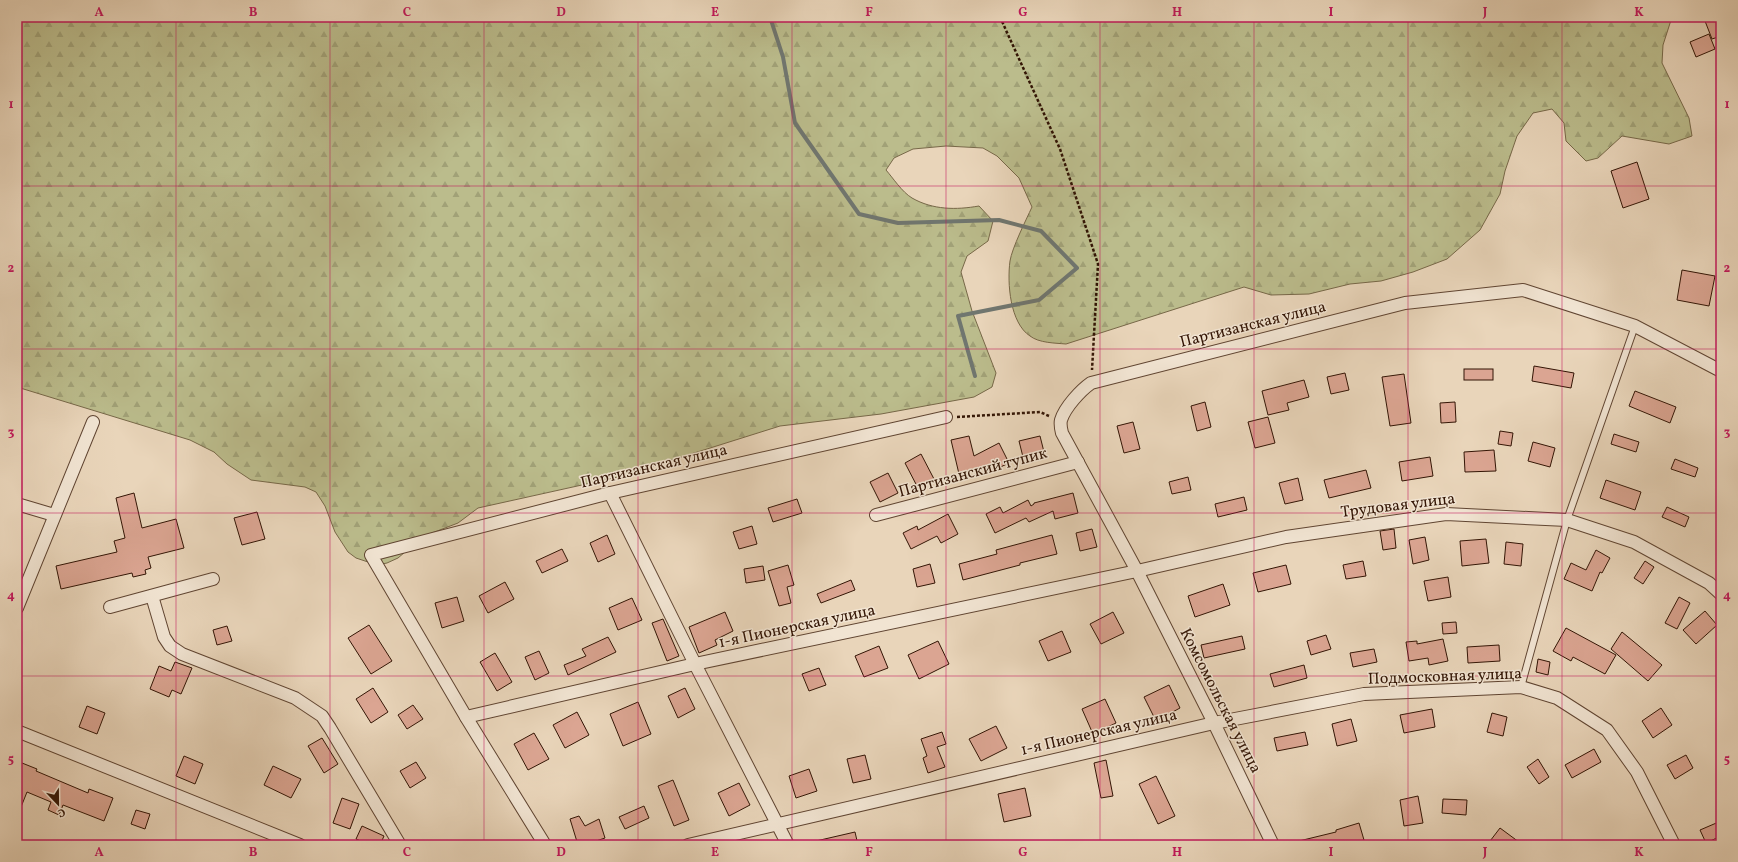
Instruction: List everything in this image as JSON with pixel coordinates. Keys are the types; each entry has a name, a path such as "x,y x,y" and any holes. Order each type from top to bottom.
{"street":[{"name":"Партизанская улица","path":"1091,382 1405,303 1523,290 1636,326 1721,371"},
{"path":"1091,382 1082,389 1065,412 1061,420 1062,433 1137,571"},
{"name":"Партизанская улица","path":"466,718 371,555 610,493 946,417"},
{"path":"17,608 93,422"},
{"name":"Партизанский тупик","path":"876,515 1078,462"},
{"path":"610,493 695,664 788,845"},
{"path":"17,504 54,515"},
{"name":"Трудовая улица","path":"1137,571 1286,537 1446,514 1567,520 1634,542 1709,583 1721,594"},
{"name":"1-я Пионерская улица","path":"466,718 695,664 1137,571"},
{"name":"Комсомольская улица","path":"1137,571 1214,723 1273,845"},
{"path":"110,607 213,579"},
{"path":"152,596 164,637 170,646 182,654 295,698 322,716 400,845"},
{"name":"Подмосковная улица","path":"1214,723 1364,694 1521,687 1557,698 1607,730 1637,772 1674,845"},
{"path":"466,718 545,845"},
{"name":"1-я Пионерская улица","path":"688,845 1214,723"},
{"path":"17,731 300,845"}],"lane":[{"path":"1521,687 1567,520 1636,326"}],"path":[{"path":"1000,17 1060,149 1098,264 1091,382"},
{"path":"946,417 1040,412 1061,420"}],"green space":[{"path":"17,17 1672,17 1663,45 1662,63 1689,118 1692,136 1669,144 1622,136 1598,158 1586,161 1566,141 1564,123 1552,109 1533,113 1517,136 1505,171 1500,194 1480,230 1447,259 1413,272 1381,281 1350,284 1309,294 1271,295 1244,287 1066,344 1038,340 1030,336 1023,330 1018,322 1011,302 1009,270 1011,255 1032,207 1019,178 997,156 983,148 946,146 913,149 894,158 886,170 905,192 920,202 936,207 962,208 979,206 993,221 988,241 967,256 961,272 972,311 996,373 992,387 974,397 881,414 780,426 618,477 478,508 458,523 432,533 412,546 398,558 387,563 377,565 356,558 348,552 335,532 325,506 316,492 305,487 251,480 227,464 214,452 190,440 17,387"}],"building":[{"path":"1717,17 1721,27 1721,36 1712,39 1705,21"},
{"path":"1709,34 1715,49 1696,57 1690,42"},
{"path":"1637,162 1649,199 1623,208 1611,171"},
{"path":"1682,270 1715,276 1709,306 1677,300"},
{"path":"1534,366 1574,373 1571,388 1532,381"},
{"path":"1464,369 1493,369 1493,380 1464,380"},
{"path":"1345,373 1349,390 1331,394 1327,377"},
{"path":"1404,374 1411,423 1390,426 1382,377"},
{"path":"1304,380 1309,397 1287,403 1289,410 1268,415 1262,391"},
{"path":"1635,391 1676,407 1670,423 1629,406"},
{"path":"1205,402 1211,427 1197,431 1191,406"},
{"path":"1455,402 1456,422 1441,423 1440,403"},
{"path":"1268,417 1275,443 1255,448 1248,422"},
{"path":"1133,422 1140,449 1124,453 1117,426"},
{"path":"1500,431 1513,433 1511,446 1498,444"},
{"path":"1614,434 1639,442 1636,452 1611,444"},
{"path":"969,436 974,456 999,443 1009,463 992,471 990,467 959,474 951,440"},
{"path":"1040,436 1044,452 1023,457 1019,441"},
{"path":"1533,442 1555,448 1550,467 1528,461"},
{"path":"1494,450 1496,471 1465,472 1464,452"},
{"path":"921,454 934,479 918,488 905,463"},
{"path":"1430,457 1433,476 1402,481 1399,462"},
{"path":"1675,459 1698,468 1695,477 1671,469"},
{"path":"1366,470 1371,488 1329,498 1324,480"},
{"path":"888,473 898,493 880,502 870,482"},
{"path":"1188,477 1191,490 1172,494 1169,482"},
{"path":"1298,478 1303,500 1285,504 1279,483"},
{"path":"1606,480 1641,492 1635,510 1600,498"},
{"path":"134,493 142,528 176,519 184,548 148,557 151,568 145,570 146,574 133,577 132,573 61,589 56,566 117,552 114,541 125,538 116,498"},
{"path":"1073,493 1078,513 1055,519 1053,511 1029,522 1026,518 995,533 986,514 1000,507 1003,513 1028,500 1031,506 1034,503"},
{"path":"1244,497 1247,510 1218,517 1215,504"},
{"path":"797,499 802,513 773,522 768,508"},
{"path":"1667,507 1689,517 1685,527 1662,517"},
{"path":"257,512 265,539 242,545 234,518"},
{"path":"948,514 958,534 941,543 937,536 911,549 903,533 917,526 918,530"},
{"path":"752,526 757,544 739,549 733,532"},
{"path":"1092,529 1097,547 1080,551 1076,533"},
{"path":"1394,529 1396,548 1383,550 1380,531"},
{"path":"607,535 615,554 598,562 590,543"},
{"path":"1052,535 1057,554 963,580 959,564 997,554 996,550"},
{"path":"1425,537 1429,560 1413,564 1409,540"},
{"path":"1486,539 1489,563 1462,566 1460,541"},
{"path":"1506,542 1523,544 1521,566 1504,564"},
{"path":"562,549 568,561 542,573 536,561"},
{"path":"1596,550 1610,558 1602,573 1600,572 1592,591 1564,579 1571,563 1586,570"},
{"path":"1363,561 1366,576 1346,579 1343,565"},
{"path":"1645,561 1654,567 1643,584 1634,578"},
{"path":"930,564 935,583 917,587 913,569"},
{"path":"788,565 794,585 787,587 791,603 779,606 768,571"},
{"path":"1286,565 1291,584 1258,592 1253,573"},
{"path":"763,566 765,580 746,583 744,569"},
{"path":"1448,577 1451,597 1428,601 1424,581"},
{"path":"851,580 855,590 821,603 817,594"},
{"path":"505,582 514,599 488,613 479,596"},
{"path":"1223,584 1230,605 1195,617 1188,596"},
{"path":"457,597 464,621 442,628 435,603"},
{"path":"1679,597 1690,603 1677,629 1665,623"},
{"path":"632,598 642,620 618,630 609,608"},
{"path":"1705,611 1717,625 1696,644 1683,630"},
{"path":"725,612 733,631 715,640 717,645 699,653 689,627"},
{"path":"1113,612 1124,633 1101,644 1090,624"},
{"path":"663,619 679,656 667,661 652,623"},
{"path":"1456,622 1457,633 1443,634 1442,623"},
{"path":"369,625 392,661 371,674 348,638"},
{"path":"227,626 232,641 217,645 213,630"},
{"path":"1566,628 1616,655 1605,674 1573,657 1571,661 1553,651"},
{"path":"1062,631 1071,652 1048,661 1039,641"},
{"path":"1622,632 1662,665 1648,681 1611,649"},
{"path":"1326,635 1331,649 1311,655 1307,641"},
{"path":"1242,636 1245,649 1204,658 1201,645"},
{"path":"608,637 616,652 568,675 564,665 586,656 582,649"},
{"path":"1443,639 1448,661 1429,665 1428,658 1409,661 1406,642 1417,641 1417,644"},
{"path":"938,641 949,664 919,679 908,655"},
{"path":"1499,645 1500,661 1468,663 1467,647"},
{"path":"879,646 888,668 864,677 855,656"},
{"path":"1374,649 1377,662 1353,667 1350,653"},
{"path":"539,651 549,673 535,680 525,657"},
{"path":"495,653 512,682 497,691 480,662"},
{"path":"1538,659 1550,662 1548,675 1536,672"},
{"path":"175,662 192,668 181,694 172,690 169,697 150,689 159,666 171,671"},
{"path":"1304,665 1307,678 1274,687 1270,674"},
{"path":"819,668 826,685 809,691 802,674"},
{"path":"1169,685 1180,708 1156,721 1144,697"},
{"path":"373,688 388,712 371,723 356,699"},
{"path":"685,688 695,709 678,718 668,696"},
{"path":"1105,699 1116,723 1093,734 1082,709"},
{"path":"638,702 651,734 623,746 610,714"},
{"path":"413,705 423,719 407,729 398,715"},
{"path":"87,706 105,713 97,734 79,727"},
{"path":"1661,708 1672,725 1653,738 1642,721"},
{"path":"1432,709 1435,727 1404,733 1400,715"},
{"path":"577,712 589,735 565,748 553,725"},
{"path":"1492,713 1507,717 1503,736 1487,732"},
{"path":"1351,719 1357,741 1337,746 1332,724"},
{"path":"996,726 1007,748 981,761 969,739"},
{"path":"942,732 946,744 937,747 945,767 928,773 923,758 927,756 921,739"},
{"path":"1305,732 1308,745 1277,751 1274,738"},
{"path":"534,733 549,759 528,770 514,744"},
{"path":"322,738 338,764 324,773 308,746"},
{"path":"1594,749 1601,762 1572,778 1565,765"},
{"path":"865,755 871,779 853,783 847,759"},
{"path":"1686,755 1693,768 1675,779 1667,765"},
{"path":"184,756 203,764 195,784 176,776"},
{"path":"1538,759 1549,777 1539,784 1527,767"},
{"path":"1106,760 1113,796 1101,798 1094,763"},
{"path":"17,761 37,769 36,771 88,793 89,789 113,798 104,821 63,805 59,815 48,810 51,802 27,792 17,817"},
{"path":"416,762 426,778 410,788 400,771"},
{"path":"273,766 301,779 291,798 264,785"},
{"path":"809,769 817,791 796,798 789,776"},
{"path":"1156,776 1175,816 1158,824 1139,784"},
{"path":"673,780 689,820 674,826 658,786"},
{"path":"739,783 750,805 729,816 718,793"},
{"path":"1025,788 1031,816 1004,822 998,794"},
{"path":"1418,796 1423,823 1404,826 1400,800"},
{"path":"342,798 359,804 350,829 333,823"},
{"path":"1443,799 1467,800 1466,815 1442,813"},
{"path":"644,806 649,818 625,829 619,817"},
{"path":"136,810 150,814 145,829 131,824"},
{"path":"579,816 585,826 599,819 605,838 584,845 578,845 570,819"},
{"path":"1721,821 1721,836 1706,843 1700,830"},
{"path":"1359,823 1364,840 1346,845 1299,845 1299,841 1336,832 1336,830"},
{"path":"362,826 384,836 380,845 370,845 356,839"},
{"path":"1500,828 1523,845 1487,845"},
{"path":"855,832 858,845 816,845 816,841"}],"waterway":[{"path":"770,17 783,57 795,123 859,214 898,223 999,220 1041,231 1077,268 1039,300 958,316 975,376"}]}
